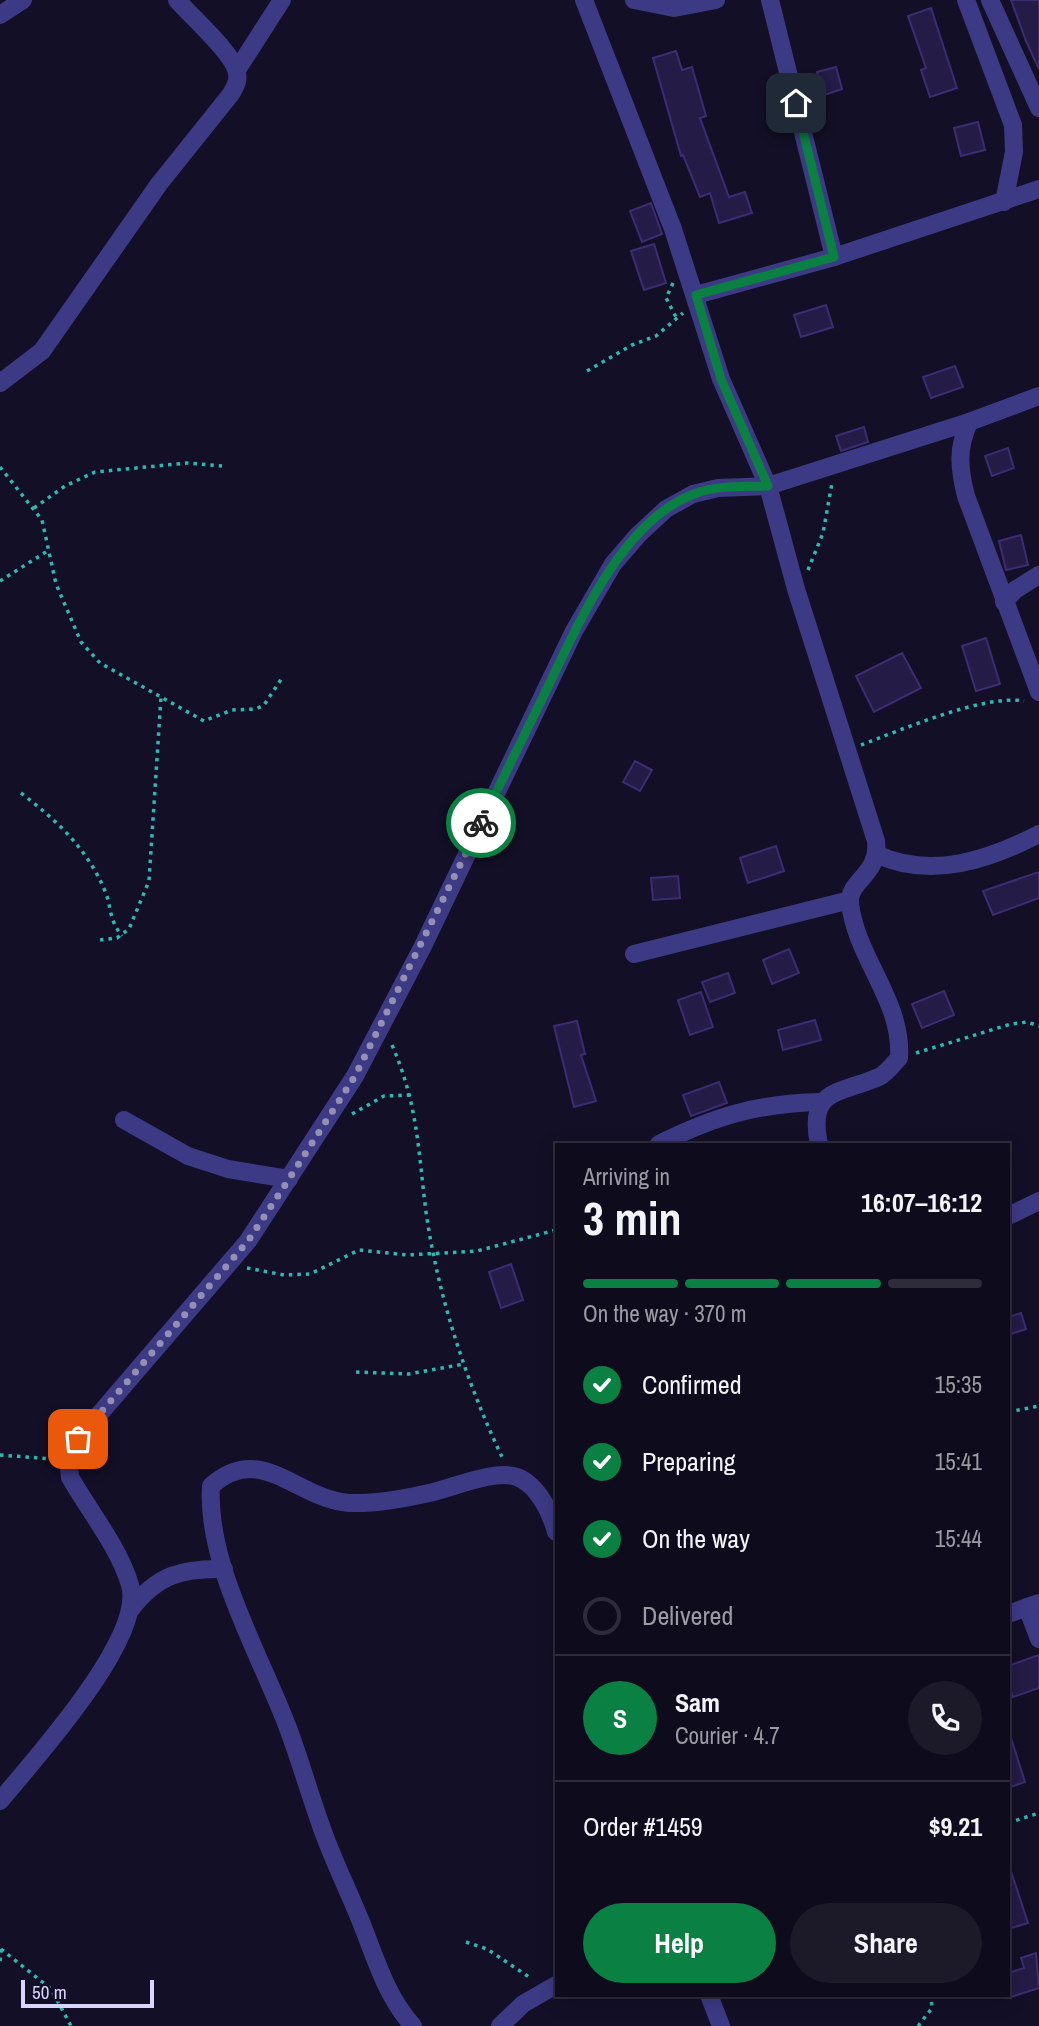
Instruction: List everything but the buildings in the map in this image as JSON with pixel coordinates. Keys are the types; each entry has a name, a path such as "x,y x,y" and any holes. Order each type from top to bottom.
{"street":[{"path":"0,15 23,0"},
{"path":"0,383 42,351 70,315 159,184 231,94 238,80 237,70 177,0"},
{"path":"237,70 282,0"},
{"path":"584,0 696,295 721,379 768,486 796,589 849,750 878,855 873,867 856,886 850,900 857,927 895,1015 901,1036 899,1058 881,1076 835,1091 822,1102 816,1115 819,1143"},
{"path":"634,0 674,8 716,0"},
{"path":"770,0 834,257"},
{"path":"966,0 1013,125 1014,152 1004,202"},
{"path":"990,0 1039,108"},
{"path":"696,295 834,257 1039,189"},
{"path":"131,1609 131,1587 124,1568 70,1477 68,1460 78,1439 248,1241 355,1076 575,631 613,564 666,509 693,494 718,488 768,486 969,422 1039,396"},
{"path":"969,422 961,441 958,467 1037,698"},
{"path":"1004,602 1014,590 1039,575"},
{"path":"878,855 897,864 944,866 978,860 1039,834"},
{"path":"634,954 850,900"},
{"path":"661,1143 738,1110 784,1102 822,1102"},
{"path":"124,1120 188,1156 228,1169 289,1179"},
{"path":"1010,1215 1039,1201"},
{"path":"413,2026 398,2010 384,1983 327,1842 287,1726 224,1569 210,1501 211,1486 223,1475 257,1467 319,1496 347,1503 379,1502 510,1475 530,1485 542,1501 555,1530"},
{"path":"0,1801 103,1671 131,1609 158,1581 201,1569 224,1569"},
{"path":"1010,1613 1033,1605 1039,1639"},
{"path":"500,2025 523,2004 551,1987"},
{"path":"710,1997 721,2026"}],"path":[{"path":"587,371 665,330 696,295"},
{"path":"34,508 65,485 95,472 187,463 222,466"},
{"path":"796,589 816,555 839,464"},
{"path":"0,467 42,520 56,584 82,642 100,663 204,721 232,710 256,709 264,705 282,678"},
{"path":"0,581 49,550"},
{"path":"100,940 122,936 137,915 149,881 161,697"},
{"path":"849,750 952,713 1009,700 1037,698"},
{"path":"20,793 52,816 83,851 106,893 111,920 122,936"},
{"path":"899,1058 1011,1024 1027,1022 1039,1026"},
{"path":"382,1023 411,1095 435,1254 464,1364 479,1408 510,1475"},
{"path":"345,1119 384,1096 411,1095"},
{"path":"228,1265 284,1275 310,1274 359,1250 435,1254 477,1251 555,1230"},
{"path":"356,1372 409,1374 464,1364"},
{"path":"1010,1412 1039,1406"},
{"path":"0,1455 68,1460"},
{"path":"1010,1822 1039,1813"},
{"path":"466,1941 487,1949 551,1987"},
{"path":"0,1948 0,1961"},
{"path":"0,1948 51,1989 71,2026"},
{"path":"918,2026 932,2008 931,1997"}],"way so far":[{"path":"78,1439 248,1241 289,1179 355,1076 423,946 481,823"}],"route":[{"path":"481,823 575,631 613,564 638,535 666,509 693,494 718,488 768,486 731,406 696,295 834,257 796,103"}]}
